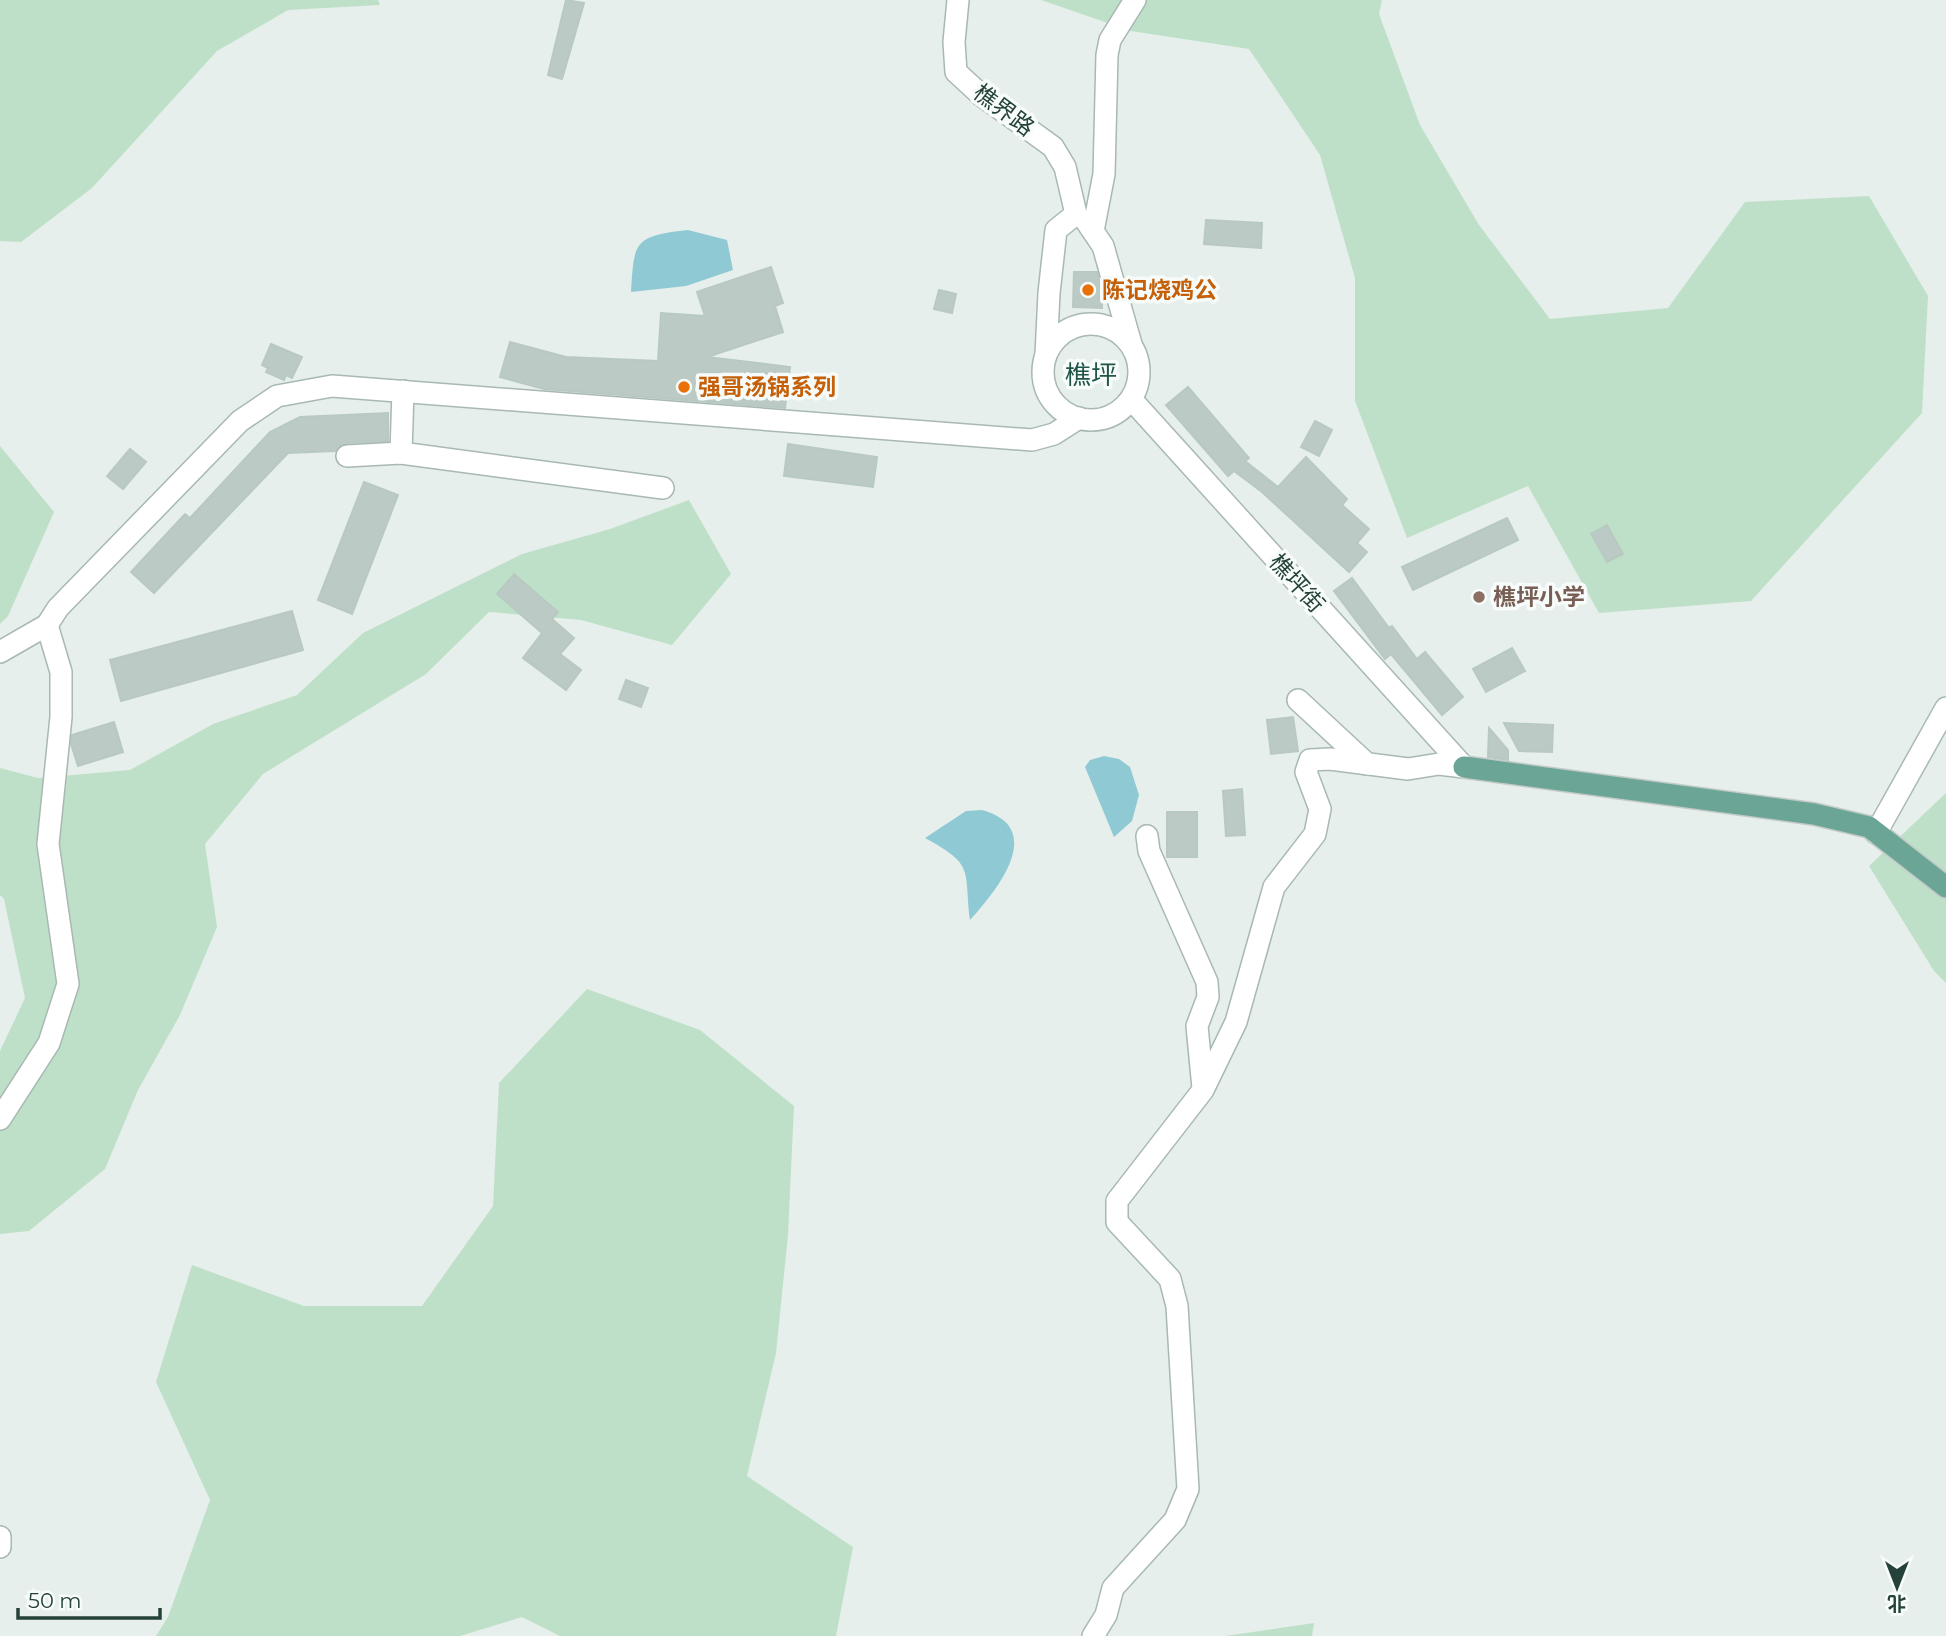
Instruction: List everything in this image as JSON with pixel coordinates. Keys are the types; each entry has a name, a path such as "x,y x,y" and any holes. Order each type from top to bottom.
{"main road":[{"path":"1464,767 1814,814 1869,827 1946,887"}],"street":[{"name":"樵界路","path":"958,0 954,42 956,72 981,95 1053,147 1065,167 1076,214"},
{"path":"1093,232 1104,174 1107,55 1110,40 1135,0"},
{"path":"1076,214 1085,219 1093,232 1103,246 1139,366 1139,378 1131,399 1123,408 1102,419 1079,418 1059,408 1046,389 1043,377 1056,230 1076,214"},
{"path":"1046,355 1060,336 1080,326 1091,324 1114,330 1131,345"},
{"path":"0,652 47,625 58,608 240,421 277,396 332,386 1031,440 1054,434 1079,418"},
{"path":"401,453 403,391"},
{"name":"樵坪街","path":"1131,399 1464,767"},
{"path":"348,456 401,453 663,488"},
{"path":"0,1119 49,1043 68,984 48,844 61,717 61,672 47,625"},
{"path":"1298,701 1367,764"},
{"path":"1876,833 1946,708"},
{"path":"1093,1636 1105,1615 1113,1588 1175,1520 1188,1489 1177,1306 1170,1279 1117,1222 1117,1201 1203,1090 1236,1022 1274,887 1315,834 1320,809 1306,772 1310,760 1329,759 1408,769 1439,764 1464,767"},
{"path":"1147,836 1149,851 1207,982 1208,997 1198,1026 1203,1090"},
{"path":"0,1537 0,1548"}],"green space":[{"path":"0,0 378,0 380,5 288,10 217,51 92,188 21,242 0,241"},
{"path":"1041,0 1382,0 1379,14 1420,125 1479,225 1550,319 1668,308 1745,202 1869,196 1928,296 1922,413 1751,601 1599,613 1528,486 1407,538 1355,401 1355,278 1320,155 1249,49 1131,31"},
{"path":"0,446 54,512 8,616 0,624"},
{"path":"689,500 731,574 672,645 581,620 489,612 426,674 263,774 205,844 217,927 180,1015 138,1090 105,1169 29,1231 0,1234 0,1051 25,998 4,899 0,895 0,768 38,778 130,770 213,724 297,695 363,633 522,554 610,529"},
{"path":"1946,793 1946,983 1934,971 1869,866"},
{"path":"587,989 700,1030 794,1106 788,1235 776,1353 747,1476 853,1547 836,1636 560,1636 522,1617 460,1636 156,1636 168,1617 210,1500 156,1382 192,1265 304,1306 422,1306 493,1206 499,1083"},
{"path":"1314,1623 1312,1636 1225,1636"}],"water":[{"path":"688,230 727,240 733,270 686,286 631,292 634,262 640,244 657,235"},
{"path":"1104,756 1119,759 1130,767 1139,795 1132,821 1114,837 1085,767 1090,760"},
{"path":"982,810 1001,819 1011,830 1014,845 1011,860 1003,876 970,920 966,879 960,862 925,838 966,811"}],"building":[{"path":"566,0 584,3 562,79 548,75"},
{"path":"1206,220 1262,223 1261,248 1204,244"},
{"path":"771,267 783,303 775,306 783,332 707,357 790,367 785,408 544,389 500,377 510,342 566,357 658,361 661,313 705,316 697,292"},
{"name":"陈记烧鸡公","path":"1074,272 1097,272 1102,291 1102,308 1073,307"},
{"path":"939,290 956,294 952,313 934,309"},
{"path":"271,344 302,357 292,378 286,375 284,380 266,372 268,368 262,365"},
{"path":"1188,387 1249,458 1245,461 1278,487 1306,457 1347,499 1342,505 1369,529 1357,543 1367,552 1349,572 1262,492 1234,471 1228,476 1166,405"},
{"path":"388,413 388,441 346,443 335,451 288,453 154,593 131,572 185,514 190,518 270,432 300,417"},
{"path":"1315,421 1332,430 1319,456 1301,447"},
{"path":"788,444 877,457 873,487 784,476"},
{"path":"130,449 146,462 123,489 107,476"},
{"path":"364,482 398,495 352,614 318,600"},
{"path":"1507,518 1518,540 1413,590 1402,567"},
{"path":"1607,525 1623,554 1607,562 1591,534"},
{"path":"514,574 558,612 552,619 574,638 560,654 581,670 566,690 523,658 542,633 497,594"},
{"path":"1352,578 1389,628 1392,626 1417,659 1425,652 1463,697 1442,715 1391,654 1385,659 1334,591"},
{"path":"292,611 303,650 121,701 110,660"},
{"path":"1512,648 1525,671 1486,692 1473,669"},
{"path":"626,680 648,688 641,707 619,699"},
{"path":"1293,717 1298,751 1271,754 1267,720"},
{"path":"114,722 123,752 78,766 71,744 72,735"},
{"path":"1504,723 1553,725 1552,752 1519,751"},
{"path":"1489,728 1508,750 1508,760 1488,757"},
{"path":"1242,789 1245,835 1226,836 1223,791"},
{"path":"1167,812 1197,812 1197,857 1167,857"}],"place":[{"name":"陈记烧鸡公","path":"1088,290"},
{"name":"强哥汤锅系列","path":"684,387"},
{"name":"樵坪小学","path":"1479,597"}],"district":[{"name":"樵坪","path":"1091,375"}]}
